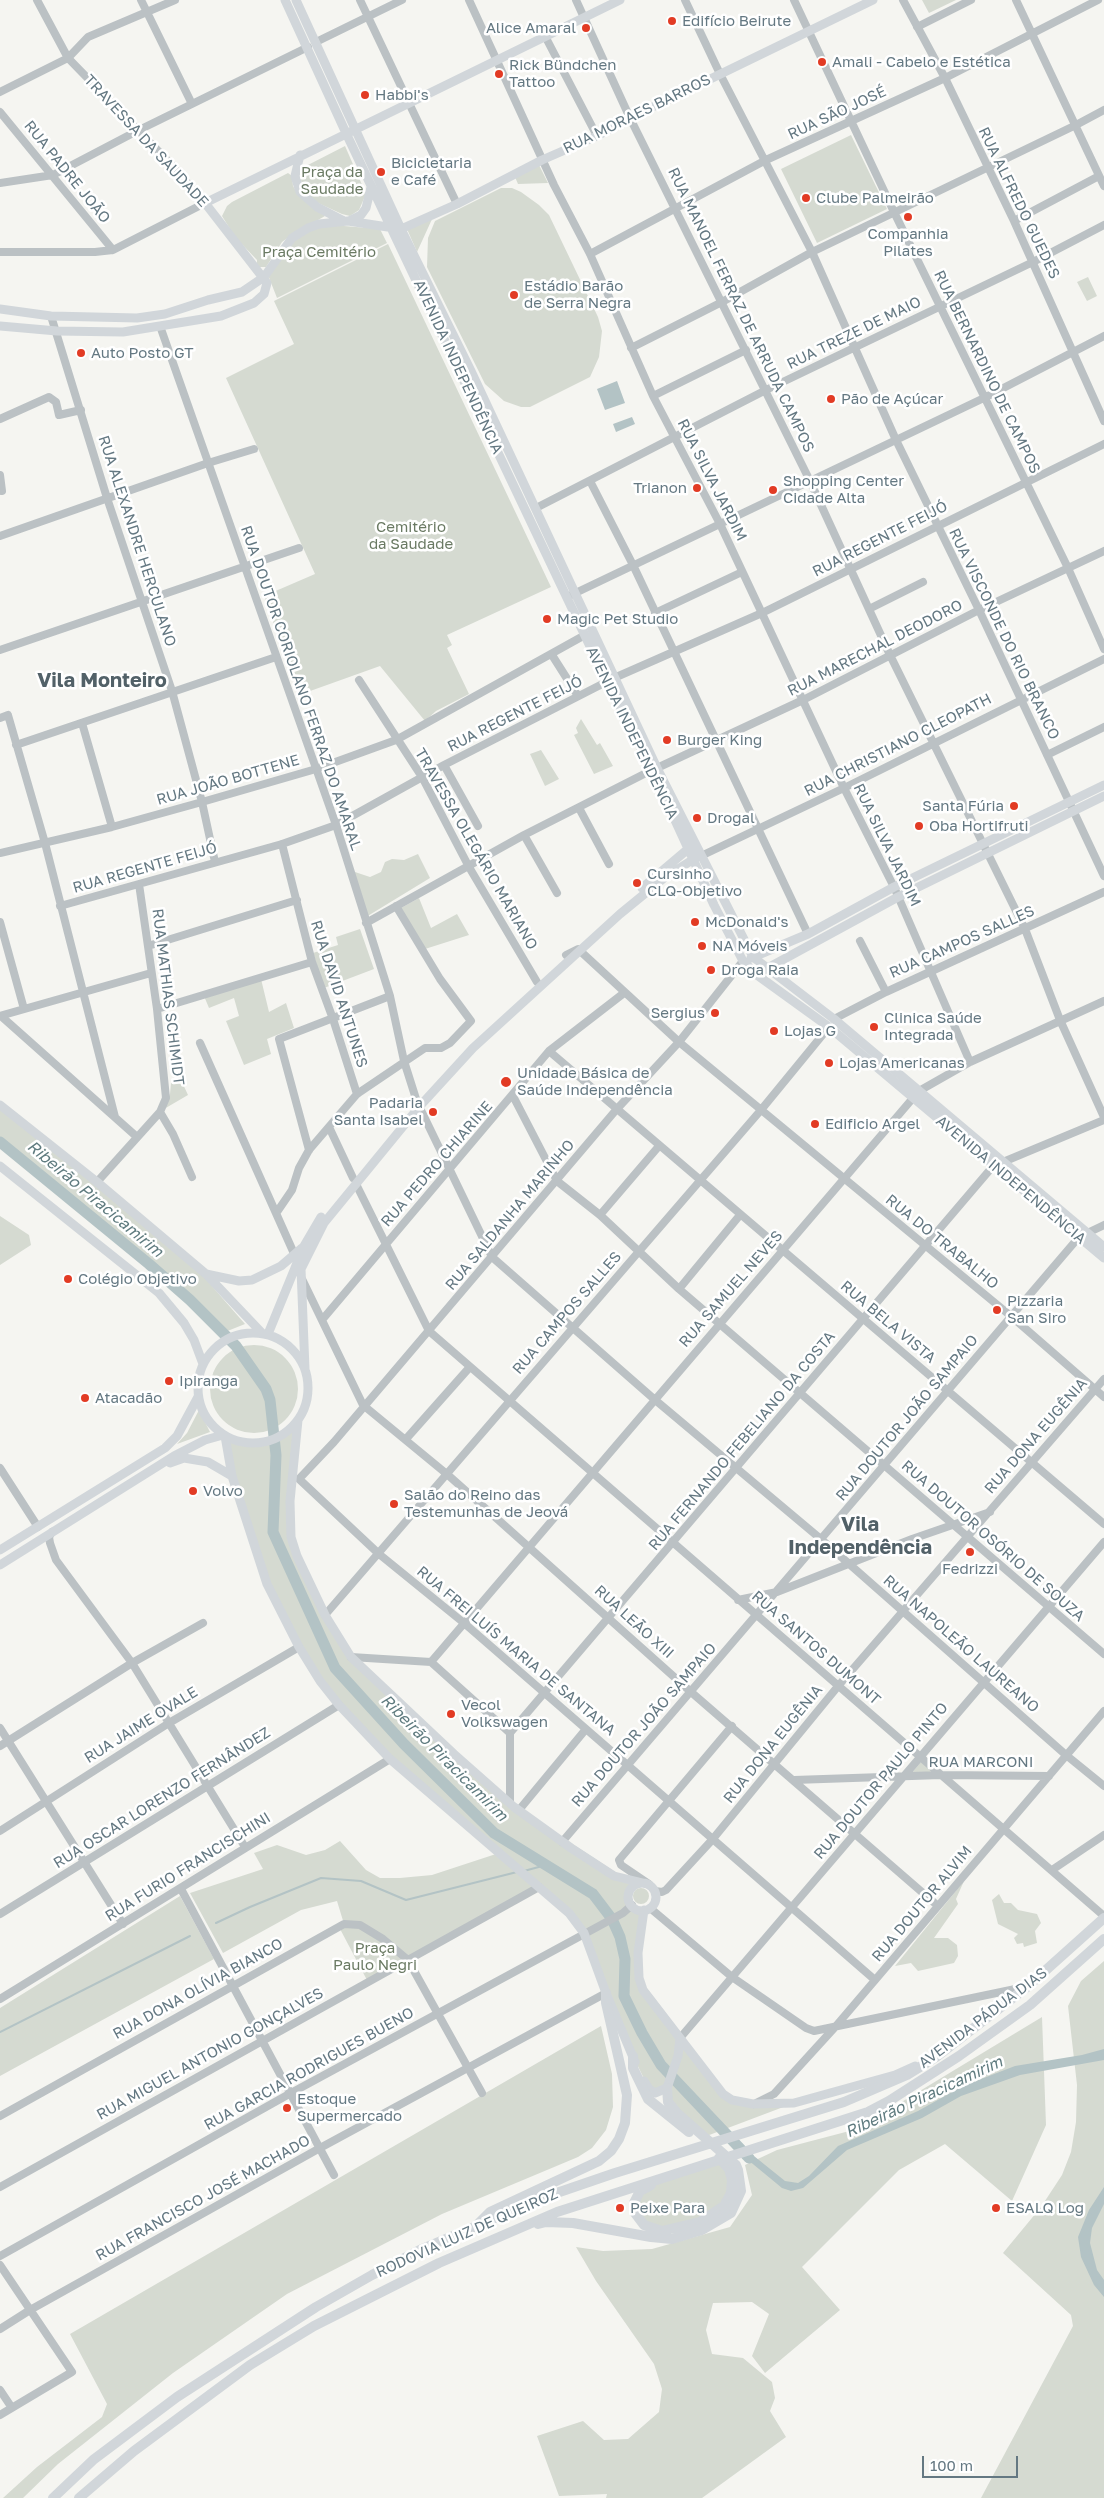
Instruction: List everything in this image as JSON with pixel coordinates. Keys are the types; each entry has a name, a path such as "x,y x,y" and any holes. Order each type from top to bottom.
{"highway":[{"name":"AVENIDA PÁDUA DIAS","path":"763,2127 844,2102 907,2075 936,2057 1027,1987 1104,1917"},
{"name":"AVENIDA PÁDUA DIAS","path":"777,2142 868,2112 914,2086 1030,2005 1104,1939"},
{"path":"475,2227 490,2212 599,2161 611,2150 619,2138 625,2123 627,2095 606,2003 606,1993"},
{"path":"632,2056 632,2068 652,2104 684,2127 726,2165 732,2180 731,2193 724,2206 700,2222 662,2231 649,2228 639,2222 634,2208 640,2191 701,2165"},
{"path":"511,2231 546,2222 559,2222 672,2238 707,2228 731,2213 742,2191 736,2165 676,2112 668,2102 668,2086"},
{"name":"RODOVIA LUIZ DE QUEIROZ","path":"53,2498 93,2460 144,2419 253,2346 372,2275 422,2249 545,2197 763,2127"},
{"name":"RODOVIA LUIZ DE QUEIROZ","path":"79,2498 134,2451 250,2365 314,2326 439,2263 511,2231 588,2201 777,2142"}],"main road":[{"name":"AVENIDA INDEPENDÊNCIA","path":"285,0 312,45"},
{"name":"AVENIDA INDEPENDÊNCIA","path":"296,0 312,45 371,184 480,415 571,595 610,680 655,769 703,855 753,957 1082,1234 1104,1258"},
{"path":"205,203 620,0"},
{"name":"RUA MORAES BARROS","path":"401,229 457,204 542,160 597,136 630,118 873,0"},
{"name":"AVENIDA INDEPENDÊNCIA","path":"350,131 401,229 536,508 585,635 610,680"},
{"path":"300,155 295,176 300,192 326,214 348,221 401,229"},
{"path":"0,309 51,316 120,319 148,318 200,302 242,292 264,277 292,238 319,224 348,221 361,215 370,199 371,184"},
{"name":"TRAVESSA DA SAUDADE","path":"205,203 264,277"},
{"path":"0,326 57,332 140,331 221,316 254,303 266,290 264,277"},
{"path":"160,326 200,302"},
{"path":"140,331 148,318"},
{"path":"480,415 489,425 525,500 536,508"},
{"name":"AVENIDA INDEPENDÊNCIA","path":"655,769 666,802 743,961 756,975 856,1038 916,1094"},
{"path":"743,961 808,934 894,887 1104,785"},
{"path":"756,975 766,967 898,897 1104,796"},
{"path":"666,802 693,849 703,855"},
{"path":"305,1369 297,1354 284,1342 265,1334 247,1333 233,1336 223,1342 203,1364 198,1380 198,1397 207,1418 224,1435 239,1442 269,1441 281,1436 298,1420 306,1404 309,1386 305,1369 300,1276 304,1260 324,1223 355,1181 468,1046 566,955 690,854 703,855"},
{"path":"418,1105 473,1048 579,950 690,854"},
{"path":"0,1105 97,1182 206,1274 265,1334"},
{"path":"0,1166 159,1293 188,1328 203,1364"},
{"path":"265,1334 296,1257 320,1218 355,1181"},
{"name":"AVENIDA INDEPENDÊNCIA","path":"1082,1234 1104,1247"},
{"path":"206,1274 239,1281 252,1280 296,1257"},
{"path":"0,1550 165,1448 177,1436 198,1397"},
{"path":"298,1420 291,1537 297,1556 325,1615 351,1657 519,1810 562,1842 614,1876 649,1886 656,1898 647,1909 638,1953 639,1978 643,1990 722,2094 732,2100 753,2104 794,2103 894,2075 936,2057"},
{"path":"0,1565 191,1446 224,1435"},
{"path":"224,1435 232,1476 267,1584 299,1647 320,1680 339,1705 390,1759 569,1913 584,1933 632,2056 649,2089 658,2093 668,2086 678,2056 680,2038"},
{"path":"160,1466 184,1458 208,1462 232,1476"},
{"path":"647,1909 632,1905 629,1897 631,1889 649,1886"}],"street":[{"name":"TRAVESSA DA SAUDADE","path":"37,0 68,58 92,85 139,130 205,203"},
{"path":"141,0 192,104"},
{"path":"0,92 68,58 79,43 88,37 175,0"},
{"path":"360,0 457,204"},
{"path":"0,183 53,176 139,130 402,0"},
{"name":"RUA SILVA JARDIM","path":"469,0 542,160 590,254 631,348 720,524 844,788 894,887 970,1062"},
{"name":"RUA MANOEL FERRAZ DE ARRUDA CAMPOS","path":"576,0 630,118 677,209 810,480 890,655 984,844 1024,929 1060,1020 1104,1118"},
{"name":"RUA VISCONDE DO RIO BRANCO","path":"685,0 720,74 812,252 896,440 979,610 1104,876"},
{"name":"RUA BERNARDINO DE CAMPOS","path":"794,0 894,212 1068,568 1104,649"},
{"name":"RUA ALFREDO GUEDES","path":"903,0 945,78 1014,221 1104,421"},
{"path":"917,28 971,0"},
{"path":"1016,0 1104,186"},
{"name":"RUA SÃO JOSÉ","path":"590,254 766,160 945,78 1098,0"},
{"path":"545,36 597,136"},
{"path":"631,348 722,302 812,252 1104,110"},
{"name":"RUA PADRE JOÃO","path":"0,112 113,250"},
{"path":"1014,221 1099,176"},
{"path":"0,252 95,252 113,250 205,203"},
{"name":"RUA TREZE DE MAIO","path":"536,508 766,390 1033,262 1104,225"},
{"name":"RUA ALEXANDRE HERCULANO","path":"51,316 107,498 172,690 202,802 215,862"},
{"name":"RUA DOUTOR CORIOLANO FERRAZ DO AMARAL","path":"160,326 336,826 390,996 404,1061 418,1105 492,1257"},
{"path":"571,595 986,397 1104,336"},
{"path":"654,396 746,350"},
{"path":"0,419 49,397 56,402 60,415 81,410"},
{"name":"RUA REGENTE FEIJÓ","path":"60,906 282,844 336,826 444,765 610,680 762,613 1104,444"},
{"path":"0,536 208,463 254,449"},
{"path":"0,475 2,491"},
{"path":"590,481 633,565 757,830 808,934"},
{"path":"0,650 299,548"},
{"name":"RUA MARECHAL DEODORO","path":"366,922 469,867 524,835 655,769 803,700 979,610 1104,551"},
{"path":"655,613 742,572"},
{"path":"869,609 923,582"},
{"name":"RUA JOÃO BOTTENE","path":"2,850 45,843 112,827 202,802 316,769 396,740 585,635"},
{"path":"552,654 578,696"},
{"path":"16,745 172,690 276,657"},
{"name":"RUA CHRISTIANO CLEOPATH","path":"703,855 844,788 1104,659"},
{"name":"TRAVESSA OLEGÁRIO MARIANO","path":"359,680 396,740 422,777 469,867 537,982"},
{"path":"4,716 16,745 45,843 81,992 115,1116"},
{"path":"82,723 112,827"},
{"path":"1047,755 1104,727"},
{"path":"444,765 478,826"},
{"path":"580,808 610,864"},
{"path":"524,835 557,893"},
{"name":"RUA DAVID ANTUNES","path":"282,844 312,962 357,1094"},
{"name":"RUA MATHIAS SCHIMIDT","path":"139,884 166,1082 166,1098 160,1112"},
{"name":"RUA CAMPOS SALLES","path":"325,1615 448,1475 572,1327 700,1181 832,1023 886,992 1104,892"},
{"path":"148,946 297,900"},
{"path":"277,1212 292,1190 299,1168 309,1150 357,1094 425,1048 440,1048 450,1043 472,1021 440,979 396,906"},
{"path":"0,922 24,1009"},
{"path":"860,941 886,992"},
{"path":"566,955 575,949 579,950"},
{"name":"RUA DO TRABALHO","path":"579,950 679,1042 1012,1317 1104,1397"},
{"name":"RUA SALDANHA MARINHO","path":"295,1479 334,1442 363,1405 429,1331 616,1110 679,1042 743,961"},
{"path":"157,1009 312,962"},
{"path":"1,1016 151,973"},
{"name":"RUA PEDRO CHIARINE","path":"320,1317 386,1243 549,1052 624,993"},
{"path":"309,1150 278,1039 390,996"},
{"name":"RUA SAMUEL NEVES","path":"431,1662 916,1094 970,1062 1104,1001"},
{"path":"1,1016 137,1137"},
{"path":"200,1043 296,1257"},
{"name":"RUA BELA VISTA","path":"549,1052 1104,1524"},
{"path":"513,1096 557,1181"},
{"path":"97,1182 160,1112 173,1134 192,1177"},
{"name":"RUA FERNANDO FEBELIANO DA COSTA","path":"510,1733 999,1164 1104,1118"},
{"path":"329,1127 429,1331"},
{"path":"600,1215 659,1146"},
{"name":"RUA DOUTOR OSÓRIO DE SOUZA","path":"557,1181 600,1215 679,1289 1104,1654"},
{"path":"679,1289 740,1215"},
{"name":"RUA DOUTOR JOÃO SAMPAIO","path":"562,1842 1082,1234 1104,1225"},
{"name":"RUA NAPOLEÃO LAUREANO","path":"492,1257 654,1399 822,1540 903,1613 1104,1786"},
{"path":"300,1276 363,1405"},
{"path":"302,1320 311,1314 320,1317"},
{"name":"RUA SANTOS DUMONT","path":"429,1331 469,1368 674,1542 738,1600 839,1685 1104,1917"},
{"path":"406,1438 469,1368"},
{"name":"RUA DONA EUGÊNIA","path":"649,1886 662,1892 666,1890 712,1840 839,1685 1104,1379"},
{"name":"RUA LEÃO XIII","path":"363,1405 406,1438 692,1692 938,1906"},
{"path":"0,1468 38,1527"},
{"name":"RUA FREI LUÍS MARIA DE SANTANA","path":"295,1479 379,1554 464,1623 875,1980"},
{"path":"738,1600 777,1592 953,1524 990,1512"},
{"path":"52,1532 49,1537 56,1560 132,1663 206,1787 245,1847"},
{"name":"RUA DOUTOR PAULO PINTO","path":"680,2038 1104,1542"},
{"path":"0,1746 132,1663 203,1623"},
{"name":"RUA JAIME OVALE","path":"0,1831 169,1723 299,1647"},
{"path":"351,1657 431,1662 510,1733 510,1803"},
{"name":"RUA OSCAR LORENZO FERNÂNDEZ","path":"0,1914 339,1705"},
{"name":"RUA DOUTOR ALVIM","path":"753,2104 774,2094 836,2026 1104,1711"},
{"path":"649,1886 618,1862 732,1726"},
{"path":"0,1728 123,1924"},
{"path":"519,1810 586,1729"},
{"name":"RUA FURIO FRANCISCHINI","path":"0,1999 390,1759"},
{"name":"RUA MARCONI","path":"794,1780 941,1775 1049,1776"},
{"path":"1052,1870 1104,1835"},
{"name":"RUA MIGUEL ANTONIO GONÇALVES","path":"0,2187 539,1887"},
{"path":"181,1889 334,2175"},
{"name":"RUA GARCIA RODRIGUES BUENO","path":"0,2256 291,2093 622,1913 632,1905"},
{"path":"647,1909 732,1977 806,2028 814,2030 1027,1987"},
{"name":"RUA DONA OLÍVIA BIANCO","path":"0,2116 344,1924 360,1925 383,1939 408,1960"},
{"path":"408,1960 482,2093"},
{"name":"RUA FRANCISCO JOSÉ MACHADO","path":"0,2329 30,2310 320,2148 606,1993"},
{"path":"0,2265 72,2372 0,2415"},
{"path":"0,2390 12,2408"}],"green space":[{"path":"922,0 956,0 929,13"},
{"path":"851,135 887,209 817,243 781,169"},
{"name":"Praça da Saudade","path":"345,146 366,194 359,210 350,216 318,203 302,186 301,180 306,166"},
{"path":"539,165 548,183 518,184 515,177"},
{"path":"288,173 292,176 293,186 298,194 325,216 282,242 266,267 259,267 257,260 235,237 222,216 227,206 232,202"},
{"name":"Estádio Barão de Serra Negra","path":"501,188 512,188 521,192 549,215 598,317 602,331 599,357 590,377 530,407 521,407 504,401 485,384 427,267 428,238 435,221"},
{"path":"433,217 417,252 407,229"},
{"name":"Praça Cemitério","path":"332,225 380,229 387,243 277,298 268,275 296,238 318,227"},
{"name":"Cemitério da Saudade","path":"388,244 551,587 447,635 452,645 447,648 469,694 436,711 425,721 380,666 299,695 264,596 315,574 226,378 294,344 274,301"},
{"path":"1088,277 1097,296 1087,301 1077,282"},
{"path":"581,719 597,745 600,743 613,766 594,774 574,735 578,733 576,728"},
{"path":"541,750 559,779 545,786 530,754"},
{"path":"418,854 430,878 366,917 353,875 355,872 370,877 381,872 385,862 392,859 404,860"},
{"path":"419,898 431,928 457,914 469,935 425,949 401,908"},
{"path":"360,929 374,969 324,988 313,953 338,945 336,937"},
{"path":"261,979 269,1012 286,1003 294,1028 267,1039 271,1054 244,1065 226,1021 239,1016 234,998 209,1008 204,996"},
{"path":"181,1080 188,1095 164,1109 170,1094 171,1083"},
{"path":"0,1108 97,1185 204,1277 245,1324 225,1332 153,1264 0,1139"},
{"path":"0,1216 29,1235 31,1245 0,1265"},
{"path":"254,1345 271,1348 279,1352 291,1364 295,1372 298,1389 295,1406 291,1414 279,1426 271,1430 254,1433 237,1430 229,1426 217,1414 213,1406 210,1389 213,1372 217,1364 229,1352 237,1348"},
{"path":"199,1410 210,1432 177,1444 187,1433"},
{"name":"Praça Paulo Negri","path":"298,1420 290,1501 297,1556 351,1657 510,1803 635,1885 629,1897 632,1905 644,1910 639,1978 732,2100 794,2103 704,2137 677,2113 667,2088 649,2089 633,2056 584,1933 539,1887 368,1982 339,1927 344,1924 337,1901 301,1910 223,1953 190,1893 263,1869 254,1853 277,1845 306,1855 325,1850 340,1841 366,1870 380,1878 400,1878 432,1875 499,1853 390,1759 320,1681 267,1584 232,1476 225,1436 239,1442 254,1443 281,1436"},
{"path":"921,1762 934,1772 910,1775"},
{"path":"964,1881 956,1899 958,1904 934,1938 948,1938 957,1945 958,1956 954,1963 918,1971 911,1963 895,1966"},
{"path":"638,1888 644,1888 649,1893 647,1902 638,1904 633,1899 633,1893"},
{"path":"999,1894 1004,1903 1011,1903 1018,1910 1037,1914 1041,1923 1035,1931 1037,1943 1024,1947 1023,1943 1017,1944 1014,1938 1018,1934 998,1924 992,1900"},
{"path":"180,1896 214,1959 0,2076 0,2008"},
{"path":"1104,1961 1104,2498 981,2498 1073,2326 1071,2315 1003,2253 1041,2207 1062,2175 1071,2152 1076,2122 1077,2085 1068,2006 1081,1981"},
{"path":"1042,2017 1046,2125 1012,2201 945,2144 899,2170 802,2267 840,2310 765,2373 752,2356 769,2314 752,2302 713,2303 706,2330 712,2354 743,2358 772,2382 775,2398 770,2411 786,2437 702,2498 606,2498 607,2494 559,2496 537,2436 583,2421 604,2440 628,2439 659,2412 662,2389 654,2364 596,2281 576,2247 603,2251 652,2249 730,2227 752,2195 745,2165 777,2150 857,2129"},
{"path":"601,2026 612,2074 613,2107 606,2130 592,2148 578,2157 442,2214 287,2294 173,2373 58,2464 23,2498 3,2498 37,2467 102,2417 107,2404 70,2334"},
{"path":"720,2159 729,2169 731,2193 713,2214 669,2230 644,2225 635,2201 645,2188"}],"shaded area":[{"path":"617,381 625,403 605,410 597,389"},
{"path":"632,417 635,424 616,432 613,424"},
{"path":"1104,2049 1104,2060 1020,2075 961,2096 922,2118 847,2150 803,2188 791,2191 782,2188 742,2155 749,2152 785,2181 798,2183 809,2176 838,2146 918,2111 963,2086 1015,2066 1082,2055"},
{"path":"1104,2187 1104,2204 1092,2228 1090,2243 1097,2270 1104,2280 1104,2297 1094,2285 1081,2257 1078,2237 1089,2210"}],"waterway":[{"name":"Ribeirão Piracicamirim","path":"0,1142 149,1264 190,1300 236,1346 266,1389 270,1400 276,1455 273,1532 335,1668 404,1744 494,1833 593,1894 612,1919 620,1937 625,1959 624,1996 642,2033 661,2065 749,2158"},
{"path":"524,1871 546,1865"},
{"path":"216,1923 321,1878 361,1881 406,1900 517,1872"},
{"path":"0,2032 190,1936"}],"place":[{"name":"Edifício Beirute","path":"672,21"},
{"name":"Alice Amaral","path":"586,28"},
{"name":"Amali - Cabelo e Estética","path":"822,62"},
{"name":"Rick Bündchen Tattoo","path":"499,74"},
{"name":"Habbi's","path":"365,95"},
{"name":"Bicicletaria e Café","path":"381,172"},
{"name":"Clube Palmeirão","path":"806,198"},
{"name":"Companhia Pilates","path":"908,217"},
{"name":"Estádio Barão de Serra Negra","path":"514,295"},
{"name":"Auto Posto GT","path":"81,353"},
{"name":"Pão de Açúcar","path":"831,399"},
{"name":"Trianon","path":"697,488"},
{"name":"Shopping Center Cidade Alta","path":"773,490"},
{"name":"Magic Pet Studio","path":"547,619"},
{"name":"Burger King","path":"667,740"},
{"name":"Santa Fúria","path":"1014,806"},
{"name":"Drogal","path":"697,818"},
{"name":"Oba Hortifruti","path":"919,826"},
{"name":"Cursinho CLQ-Objetivo","path":"637,883"},
{"name":"McDonald's","path":"695,922"},
{"name":"NA Móveis","path":"702,946"},
{"name":"Droga Raia","path":"711,970"},
{"name":"Sergius","path":"715,1013"},
{"name":"Clinica Saúde Integrada","path":"874,1027"},
{"name":"Lojas G","path":"774,1031"},
{"name":"Lojas Americanas","path":"829,1063"},
{"name":"Unidade Básica de Saúde Independência","path":"506,1082"},
{"name":"Padaria Santa Isabel","path":"433,1112"},
{"name":"Edificio Argel","path":"815,1124"},
{"name":"Colégio Objetivo","path":"68,1279"},
{"name":"Pizzaria San Siro","path":"997,1310"},
{"name":"Ipiranga","path":"169,1381"},
{"name":"Atacadão","path":"85,1398"},
{"name":"Volvo","path":"193,1491"},
{"name":"Salão do Reino das Testemunhas de Jeová","path":"394,1504"},
{"name":"Fedrizzi","path":"970,1552"},
{"name":"Vecol Volkswagen","path":"451,1714"},
{"name":"Estoque Supermercado","path":"287,2108"},
{"name":"Peixe Para","path":"620,2208"},
{"name":"ESALQ Log","path":"996,2208"}],"district":[{"name":"Vila Monteiro","path":"102,681"},
{"name":"Vila Independência","path":"860,1536"}]}
